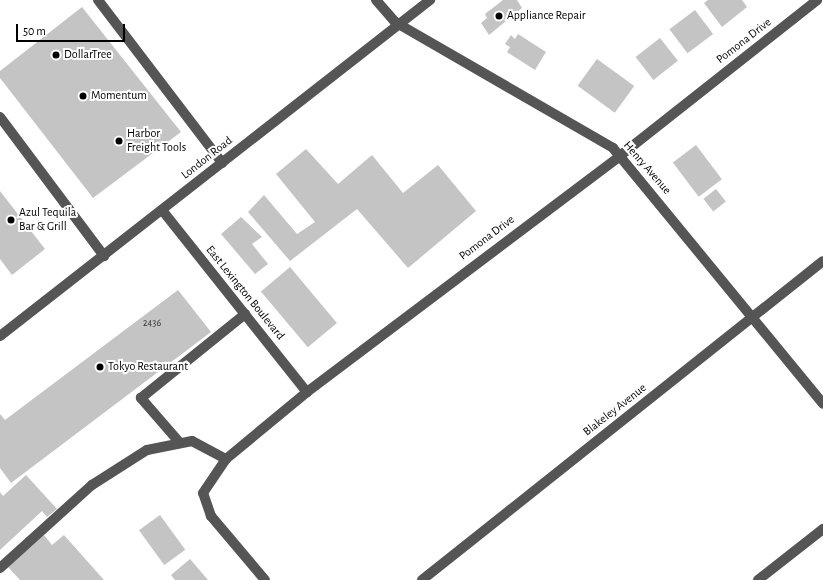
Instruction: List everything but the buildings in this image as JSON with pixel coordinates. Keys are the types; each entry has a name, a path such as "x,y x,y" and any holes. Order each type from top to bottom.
{"street":[{"path":"98,0 222,163"},
{"name":"Henry Avenue","path":"376,0 400,24 592,135 620,155 823,404"},
{"name":"London Road","path":"0,336 430,0"},
{"name":"Pomona Drive","path":"265,580 211,516 203,493 226,459 307,392 620,155 817,0"},
{"path":"0,118 104,256"},
{"name":"East Lexington Boulevard","path":"162,210 307,392"},
{"name":"Blakeley Avenue","path":"422,580 823,261"},
{"path":"180,444 141,398 245,314"},
{"path":"0,568 92,485 147,450 192,441 226,459"},
{"path":"758,580 823,529"}],"place":[{"name":"Appliance Repair","path":"499,16"},
{"name":"DollarTree","path":"56,55"},
{"name":"Momentum","path":"83,96"},
{"name":"Harbor Freight Tools","path":"119,141"},
{"name":"Azul Tequila Bar & Grill","path":"11,220"},
{"name":"Tokyo Restaurant","path":"100,367"}]}
